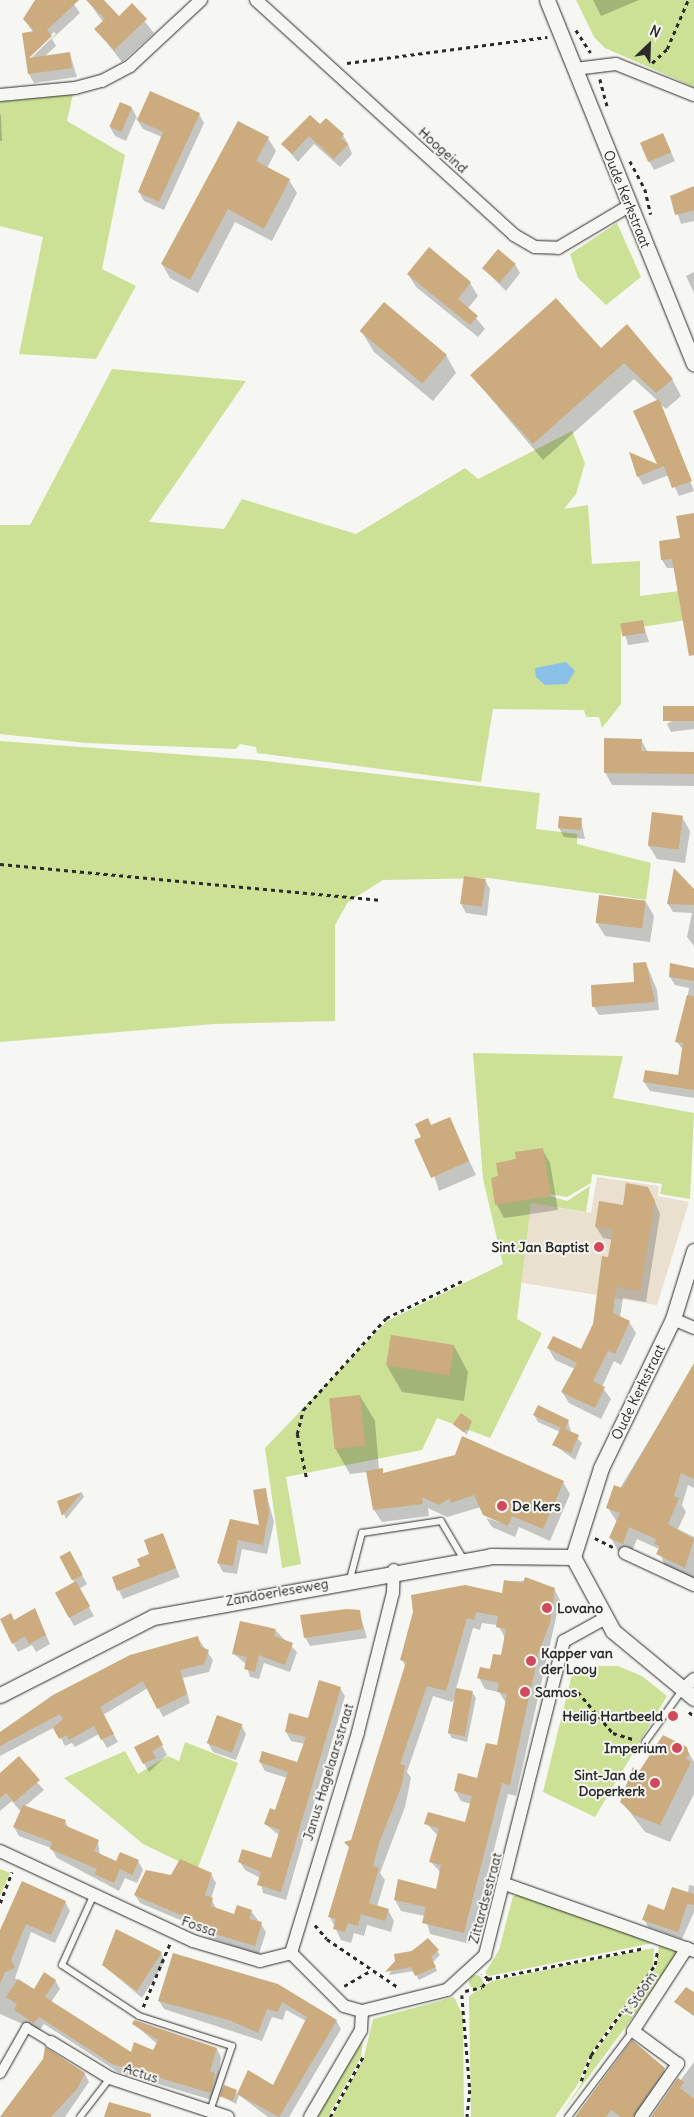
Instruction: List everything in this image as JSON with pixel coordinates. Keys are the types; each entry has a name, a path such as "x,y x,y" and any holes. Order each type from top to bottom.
{"street":[{"path":"0,95 102,81 130,66 201,0"},
{"name":"Hoogeind","path":"256,0 514,235 534,247 558,248 629,206"},
{"name":"Oude Kerkstraat","path":"547,0 694,363"},
{"path":"575,69 596,64 616,64 694,95"},
{"name":"Oude Kerkstraat","path":"573,1557 601,1468 673,1319 694,1251"},
{"path":"673,1319 694,1328"},
{"path":"625,1553 694,1585"},
{"path":"573,1557 604,1619 625,1644 690,1689"},
{"name":"Zandoerleseweg","path":"0,1695 153,1617 394,1570 464,1560 573,1557"},
{"name":"Janus Hagelaarsstraat","path":"290,1953 358,1732 393,1593 394,1570"},
{"name":"Zittardsestraat","path":"362,2011 448,1990 476,1968 491,1941 564,1641 604,1619"},
{"name":"Fossa","path":"0,1851 94,1893 174,1934 260,1961 290,1953"},
{"name":"'t Stoom","path":"505,1884 690,1949 633,2031 678,2064 641,2117"},
{"path":"290,1953 344,2006 362,2011 361,2030 310,2117"},
{"path":"0,2073 26,2027 51,2042"},
{"name":"Actus","path":"51,2042 110,2078 228,2117"}],"lane":[{"path":"350,1579 362,1533 441,1521 464,1560"},
{"path":"645,1742 690,1689"},
{"path":"94,1893 62,1965 139,2016 232,2046 210,2111"},
{"path":"568,2117 633,2031"},
{"path":"80,2117 110,2078"}],"path":[{"path":"640,74 667,49 688,0"},
{"path":"572,22 596,64"},
{"path":"328,66 561,35"},
{"path":"0,864 381,900"},
{"path":"306,1477 297,1434 303,1410 386,1318 464,1280"},
{"path":"581,1532 625,1553"},
{"path":"578,1692 613,1733 645,1742"},
{"path":"0,1903 18,1859"},
{"path":"314,1921 322,1935 370,1971 403,1988"},
{"path":"139,2016 174,1934"},
{"path":"467,2117 470,2090 461,1990 476,1992 488,1979 656,1946 655,1965 591,2056 578,2088"},
{"path":"476,1968 488,1979"},
{"path":"332,1994 370,1971"}],"shaded area":[{"name":"Sint Jan Baptist","path":"597,1177 659,1186 658,1196 689,1202 657,1305 518,1282 531,1203 591,1213"}],"green space":[{"path":"576,0 694,0 694,87 605,48 594,37"},
{"path":"73,94 67,121 125,155 102,269 136,286 96,359 19,354 43,237 0,226 0,102"},
{"path":"617,223 641,277 606,305 578,278 570,254"},
{"path":"112,369 246,381 149,522 224,529 242,499 356,534 465,468 478,479 572,431 585,463 576,494 564,509 588,505 592,564 640,561 640,596 694,589 694,619 621,630 621,704 602,728 599,717 586,717 584,710 493,709 481,782 257,753 256,747 240,744 236,749 86,743 0,734 0,525 30,525"},
{"path":"0,741 257,760 540,793 536,829 577,834 577,844 651,863 646,900 489,878 383,880 348,902 335,925 335,1021 214,1024 0,1042"},
{"path":"473,1053 623,1056 613,1098 694,1113 690,1199 660,1194 662,1184 592,1174 591,1183 567,1197 532,1191 567,1201 590,1186 586,1212 531,1203 517,1319 542,1333 490,1438 437,1418 422,1450 286,1477 301,1564 282,1568 265,1448 387,1321 503,1264 483,1179"},
{"path":"574,1666 618,1666 642,1676 667,1696 595,1817 543,1792"},
{"path":"185,1742 238,1763 197,1870 143,1844 64,1778 125,1751 138,1774 168,1756 179,1761"},
{"path":"0,1869 10,1873 0,1896"},
{"path":"519,1895 653,1943 489,1976 485,1973 499,1950 513,1896"},
{"path":"659,1944 677,1951 672,1964 559,2117 580,2086 591,2058 656,1968"},
{"path":"654,1948 653,1965 589,2056 578,2084 555,2117 471,2117 469,1996 492,1981"},
{"path":"473,1975 479,1975 483,1982 479,1989 473,1989 469,1985 469,1979"},
{"path":"454,1997 463,2016 464,2117 332,2117 364,2057 373,2019"},
{"path":"363,2040 361,2057 328,2117 316,2117"}],"water":[{"path":"566,662 575,671 567,684 545,685 536,677 535,668"}],"building":[{"path":"35,0 79,0 47,30 52,36 29,58 70,52 72,68 28,74 22,33 34,31 23,19"},
{"path":"86,0 104,0 119,16 132,3 147,19 114,50 94,29 105,19"},
{"path":"150,91 200,113 159,202 138,192 163,132 137,120"},
{"path":"120,102 132,107 121,132 109,127"},
{"path":"310,115 320,124 326,118 344,134 341,138 348,144 334,159 309,136 292,154 281,144"},
{"path":"238,121 269,137 256,161 290,179 264,229 228,209 190,280 161,264"},
{"path":"663,133 671,152 648,162 640,143"},
{"path":"694,186 694,210 675,215 670,196"},
{"path":"429,247 471,282 458,299 478,316 470,325 407,274"},
{"path":"498,249 516,264 500,283 482,268"},
{"path":"556,298 601,348 627,324 673,379 656,393 624,363 533,444 470,375"},
{"path":"384,302 447,355 422,384 360,331"},
{"path":"659,399 692,481 672,488 664,466 637,477 629,452 657,464 633,411"},
{"path":"694,513 694,655 689,656 672,559 661,560 659,541 680,538 676,516"},
{"path":"643,620 645,633 622,636 620,624"},
{"path":"663,706 694,706 694,721 663,721"},
{"path":"604,738 642,739 641,751 694,752 694,774 604,773"},
{"path":"652,812 683,816 679,850 648,846"},
{"path":"559,816 582,818 581,830 558,828"},
{"path":"674,868 694,889 694,905 667,904"},
{"path":"464,876 486,879 482,907 460,904"},
{"path":"599,895 646,901 642,929 596,923"},
{"path":"646,962 655,1002 592,1007 591,985 634,982 633,963"},
{"path":"670,963 694,968 694,981 669,977"},
{"path":"687,995 694,996 694,1090 643,1082 645,1070 678,1075 683,1043 675,1042"},
{"path":"450,1117 469,1161 431,1178 414,1140 421,1137 415,1124 428,1118 431,1125"},
{"path":"543,1148 551,1196 495,1205 491,1178 498,1176 496,1163 516,1159 515,1152"},
{"path":"626,1183 648,1187 655,1201 640,1291 616,1287 613,1313 630,1321 615,1354 608,1351 593,1381 605,1387 595,1408 561,1392 577,1363 547,1348 553,1336 581,1349 593,1324 602,1256 608,1257 613,1230 595,1227 599,1201 623,1205"},
{"path":"391,1335 454,1345 449,1376 386,1366"},
{"path":"694,1363 694,1479 681,1473 674,1496 679,1498 668,1524 694,1539 685,1568 656,1554 660,1546 654,1544 656,1539 629,1527 623,1544 609,1538 620,1513 606,1508 614,1485 622,1488"},
{"path":"360,1395 365,1446 335,1449 329,1398"},
{"path":"538,1405 569,1420 565,1429 579,1435 571,1453 552,1445 561,1428 533,1415"},
{"path":"461,1413 472,1421 464,1433 453,1424"},
{"path":"462,1436 564,1481 543,1529 512,1516 508,1526 483,1515 474,1495 451,1503 450,1498 439,1505 422,1497 423,1504 373,1510 366,1471 383,1468 383,1473 455,1455"},
{"path":"266,1488 269,1512 263,1545 238,1540 233,1566 217,1563 230,1519 259,1525 253,1490"},
{"path":"82,1492 62,1516 57,1501"},
{"path":"163,1533 176,1568 117,1591 112,1577 140,1566 137,1559 149,1554 144,1540"},
{"path":"70,1551 83,1575 72,1580 59,1557"},
{"path":"525,1577 555,1588 550,1623 539,1651 510,1785 502,1783 464,1933 422,1923 426,1907 394,1900 398,1879 436,1889 441,1865 429,1862 439,1828 424,1824 428,1812 465,1822 472,1796 454,1791 458,1773 477,1778 486,1743 497,1745 507,1694 497,1692 499,1683 477,1678 480,1667 490,1669 493,1654 501,1655 506,1629 496,1627 498,1616 476,1612 474,1620 467,1618 446,1691 427,1686 400,1764 405,1766 402,1785 379,1843 373,1866 379,1868 369,1903 389,1909 385,1921 361,1914 358,1926 348,1923 345,1932 333,1929 336,1919 328,1917 349,1847 344,1842 351,1840 406,1662 400,1660 413,1612 411,1595 465,1585 502,1593 504,1580 523,1583"},
{"path":"76,1581 90,1606 69,1618 55,1593"},
{"path":"35,1608 46,1635 29,1644 25,1636 12,1644 0,1619 11,1613 14,1620"},
{"path":"346,1609 360,1610 363,1629 304,1638 300,1615"},
{"path":"240,1621 276,1629 274,1636 293,1643 285,1665 259,1655 255,1672 244,1669 247,1657 232,1654"},
{"path":"198,1636 201,1647 209,1650 204,1664 180,1670 187,1694 157,1709 143,1681 100,1707 114,1734 101,1740 94,1726 69,1740 67,1735 59,1739 53,1728 63,1719 60,1714 0,1746 0,1732 53,1695 130,1655"},
{"path":"319,1680 341,1687 281,1892 257,1885 261,1872 238,1862 242,1849 271,1858 280,1830 264,1824 270,1808 275,1810 288,1772 259,1762 262,1751 297,1762 306,1737 285,1732 289,1713 308,1718"},
{"path":"456,1688 473,1691 465,1736 448,1733"},
{"path":"217,1715 242,1724 232,1752 207,1743"},
{"path":"158,1735 163,1745 152,1751 156,1758 143,1764 134,1747"},
{"name":"Sint-Jan de Doperkerk","path":"663,1735 687,1747 689,1755 685,1758 691,1762 660,1825 634,1815 620,1802 633,1767 638,1773"},
{"path":"19,1756 40,1780 14,1802 6,1793 0,1798 0,1773"},
{"path":"23,1805 66,1820 64,1825 99,1840 94,1851 116,1861 120,1852 139,1860 132,1875 120,1869 114,1883 94,1874 97,1869 50,1849 52,1842 13,1827"},
{"path":"180,1859 212,1873 205,1895 213,1898 211,1906 234,1914 237,1905 252,1910 249,1919 262,1922 255,1946 202,1930 204,1925 134,1895 146,1870 171,1875"},
{"path":"22,1881 66,1901 51,1935 26,1924 11,1960 15,1968 5,1972 0,1984 0,1930"},
{"path":"672,1887 694,1894 694,1905 687,1904 678,1932 642,1920 648,1904 664,1910"},
{"path":"116,1929 162,1952 137,1991 102,1965"},
{"path":"428,1938 439,1950 431,1957 436,1967 415,1976 411,1967 385,1972 395,1961 394,1954 412,1951"},
{"path":"173,1953 278,1984 337,2020 279,2117 237,2094 248,2070 273,2085 307,2017 282,2002 278,2012 267,2009 258,2033 229,2020 158,2001"},
{"path":"44,1972 56,1980 45,1997 131,2052 134,2042 153,2050 158,2040 132,2024 134,2020 217,2048 210,2071 215,2073 211,2093 112,2064 39,2017 34,2023 14,2010 17,2004 6,1997 18,1979 34,1989"},
{"path":"686,1987 694,1992 694,2016 674,2002"},
{"path":"632,2040 665,2068 633,2117 621,2117 611,2110 606,2117 575,2117"},
{"path":"45,2047 85,2073 77,2089 51,2117 0,2117 43,2059"},
{"path":"678,2078 684,2082 680,2088 694,2099 694,2117 651,2117"},
{"path":"224,2085 237,2090 233,2101 220,2096"},
{"path":"109,2102 151,2114 151,2117 104,2117"}],"place":[{"name":"Sint Jan Baptist","path":"599,1247"},
{"name":"De Kers","path":"502,1506"},
{"name":"Lovano","path":"547,1608"},
{"name":"Kapper van der Looy","path":"531,1661"},
{"name":"Samos","path":"525,1692"},
{"name":"Heilig Hartbeeld","path":"673,1716"},
{"name":"Imperium","path":"677,1748"},
{"name":"Sint-Jan de Doperkerk","path":"655,1783"}]}
